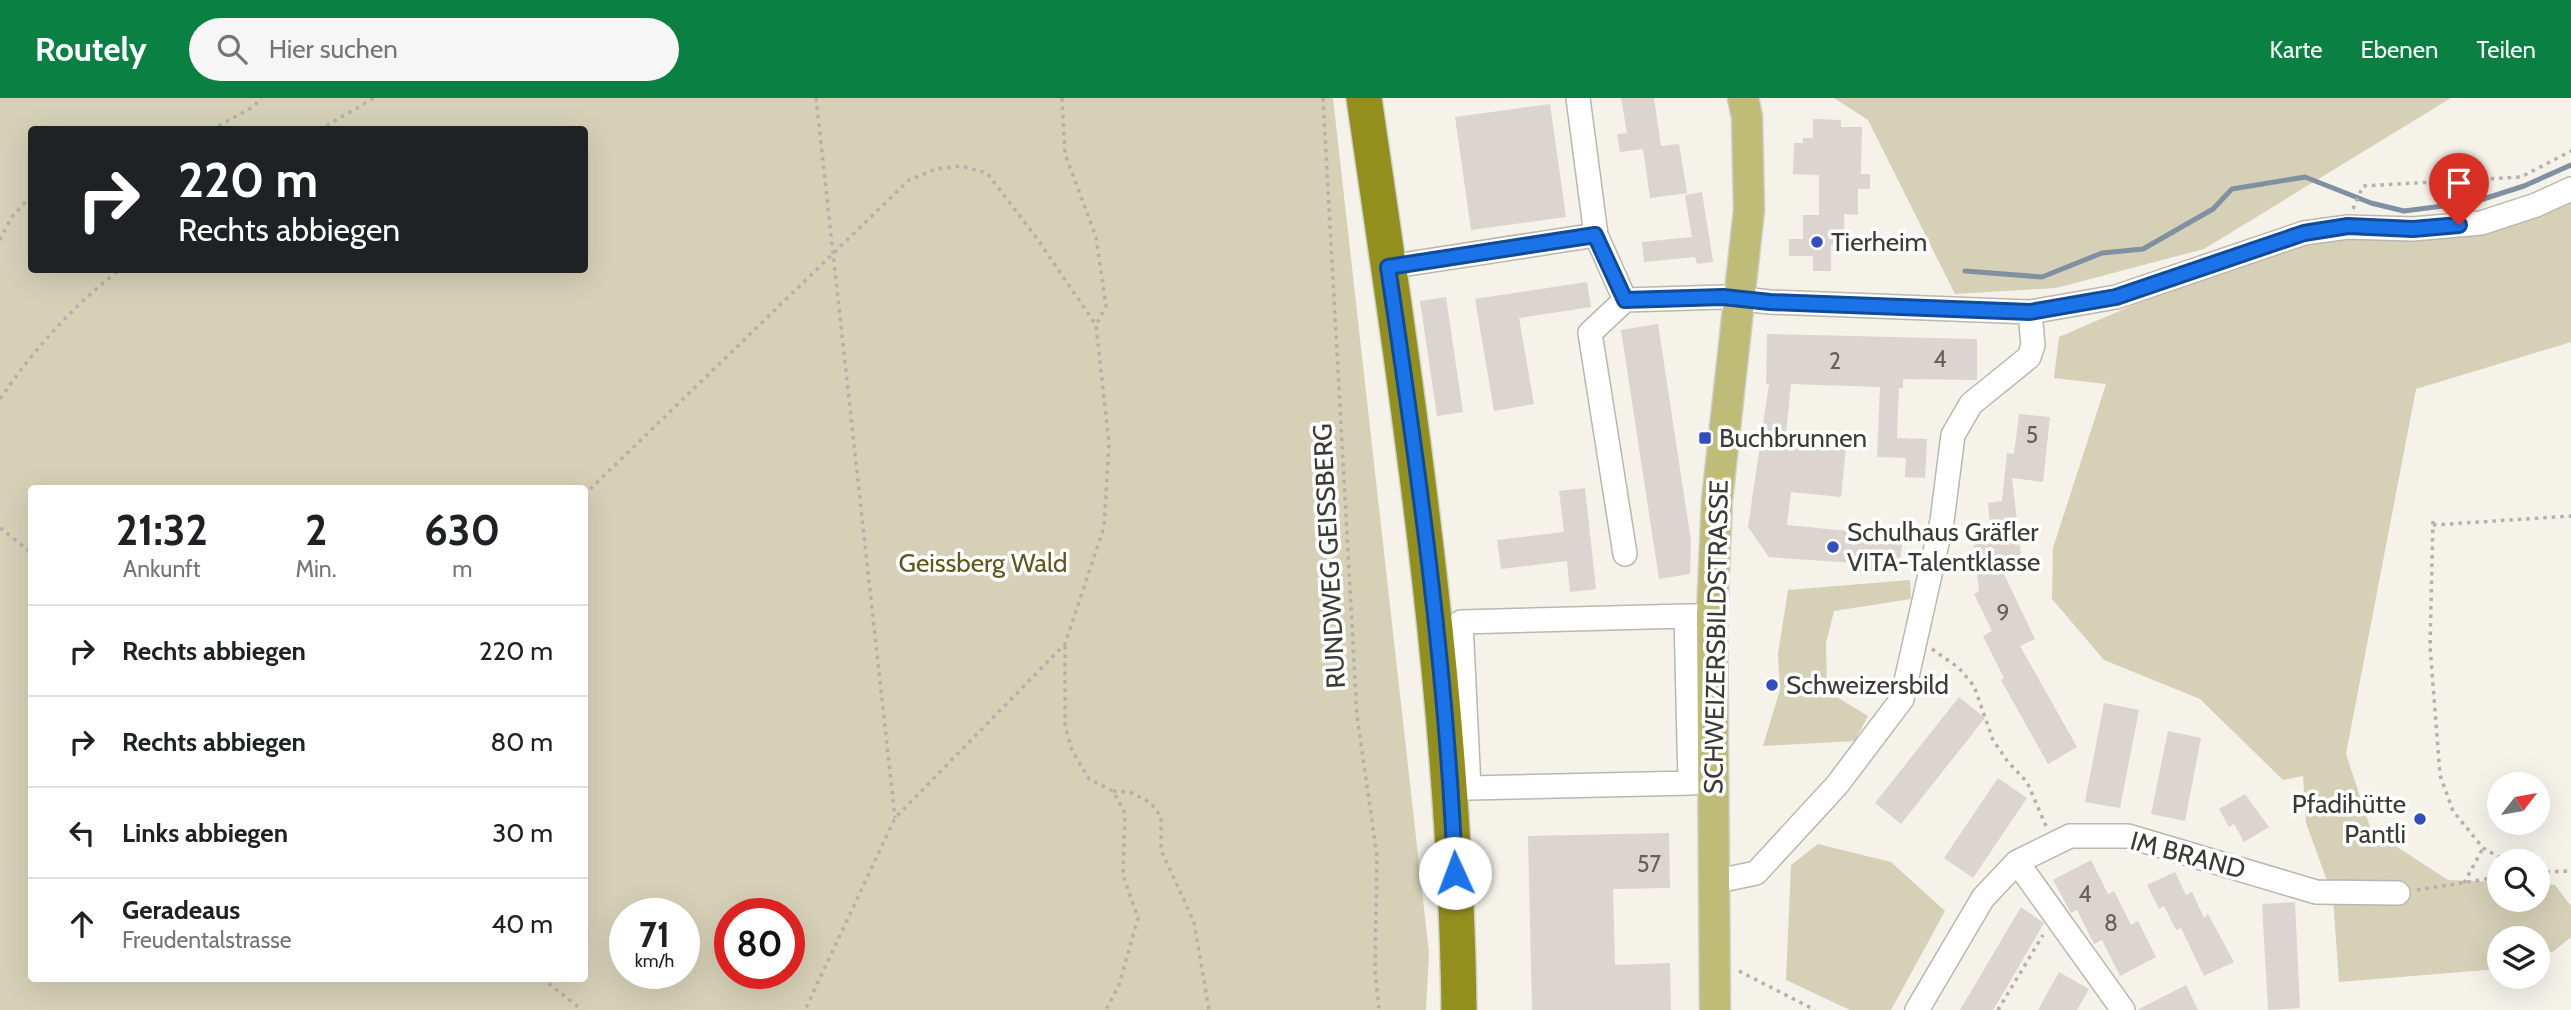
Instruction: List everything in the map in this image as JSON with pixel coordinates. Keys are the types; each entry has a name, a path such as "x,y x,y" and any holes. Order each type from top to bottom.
{"highway":[{"path":"1364,98 1430,568 1453,826 1459,1010"}],"main road":[{"name":"SCHWEIZERSBILDSTRASSE","path":"1715,1010 1713,882 1701,782 1699,616 1717,500 1749,209 1743,98"}],"street":[{"path":"1578,98 1595,235 1625,300"},
{"path":"1625,554 1590,333 1625,300 1739,298 1945,311 2030,312 2116,297 2304,233 2348,226 2413,229 2481,223 2536,205 2571,189"},
{"path":"1388,267 1595,235"},
{"path":"1713,882 1756,873 1837,785 1902,699 1942,521 1953,435 1971,404 2029,357 2033,345 2030,312"},
{"path":"1699,616 1461,622 1469,788 1701,782"},
{"name":"IM BRAND","path":"1917,1010 1983,898 2018,862 2070,836 2128,836 2316,892 2398,893"},
{"path":"2018,862 2123,1010"}],"path":[{"path":"218,126 253,107 261,98"},
{"path":"326,126 374,98"},
{"path":"816,98 895,818"},
{"path":"1062,98 1065,154 1097,237 1106,306 1096,325"},
{"name":"RUNDWEG GEISSBERG","path":"1323,98 1357,716 1377,856 1375,971 1379,1010"},
{"path":"2354,202 2364,186 2521,177 2571,151"},
{"path":"588,491 909,180 936,169 961,166 987,173 1038,240 1096,325 1109,444 1104,527 1065,644 1065,726 1072,751 1089,779 1113,791 1130,792 1150,803 1161,817 1161,850 1194,922 1209,1010"},
{"path":"0,240 11,218 28,199"},
{"path":"0,398 32,352 85,297 115,273"},
{"path":"2487,850 2453,811 2440,775 2430,646 2433,523 2571,516"},
{"path":"0,528 28,550"},
{"path":"1916,638 1959,668 1974,686 1993,740 2008,762 2027,782 2053,844"},
{"path":"805,1010 895,818 1065,644"},
{"path":"1106,1010 1119,985 1138,918 1123,874 1125,813 1113,791"},
{"path":"2464,883 2483,848"},
{"path":"2550,872 2571,871"},
{"path":"2398,893 2487,879"},
{"path":"1998,1010 2055,915"},
{"path":"1714,958 1815,1010"},
{"path":"547,982 582,1010"}],"green space":[{"name":"Geissberg Wald","path":"0,98 1333,98 1429,953 1426,1010 0,1010"},
{"path":"1834,98 2451,98 2204,249 2056,288 1955,294 1868,120"},
{"path":"2571,202 2571,342 2416,389 2346,754 2371,830 2448,880 2487,882 2487,912 2550,912 2550,885 2555,885 2571,906 2571,937 2550,952 2550,926 2487,926 2487,970 2339,982 2333,897 2306,823 2303,776 2283,780 2200,699 2104,660 2052,599 2053,548 2106,384 2054,378 2059,337 2161,293 2308,241 2417,236"},
{"path":"1910,580 1911,599 1834,611 1826,643 1827,691 1868,716 1855,741 1763,746 1780,690 1778,654 1788,590"},
{"path":"1818,844 1891,862 1945,911 1891,1010 1850,1010 1786,980 1791,865"}],"building":[{"path":"1621,98 1654,98 1661,146 1679,144 1687,193 1650,198 1643,149 1620,152 1617,134 1627,133"},
{"path":"1550,104 1566,217 1471,230 1455,117"},
{"path":"1813,119 1841,120 1841,127 1862,127 1861,174 1870,174 1870,189 1858,189 1858,215 1844,214 1845,245 1831,245 1831,271 1813,271 1813,256 1789,256 1789,239 1803,239 1803,215 1819,215 1819,175 1793,174 1794,143 1803,143 1803,138 1813,138"},
{"path":"1702,192 1713,262 1697,264 1695,257 1644,262 1642,242 1692,237 1685,195"},
{"path":"1587,282 1591,307 1519,318 1534,404 1494,411 1475,299"},
{"path":"1446,297 1463,412 1437,416 1420,301"},
{"path":"1658,324 1691,541 1690,574 1659,579 1621,330"},
{"path":"1767,334 1977,339 1977,380 1903,379 1903,388 1899,388 1897,438 1927,439 1925,478 1905,477 1906,458 1877,457 1880,387 1791,384 1785,443 1846,448 1841,497 1791,492 1787,525 1848,531 1847,535 1903,537 1899,570 1851,573 1853,563 1769,557 1748,527 1769,384 1766,384"},
{"path":"2019,414 2050,417 2043,482 2012,478 2022,564 2000,566 2035,639 2020,646 2077,747 2048,764 2001,680 2004,678 1983,636 1992,631 1974,594 1979,591 1973,540 1991,538 1988,503 2002,501 2007,453 2014,454"},
{"path":"1585,488 1596,589 1570,592 1567,561 1501,569 1497,540 1564,532 1559,491"},
{"path":"1959,697 1985,718 1901,824 1875,803"},
{"path":"2104,703 2139,710 2120,808 2085,802"},
{"path":"2168,731 2201,738 2185,821 2151,814"},
{"path":"1998,778 2027,798 1973,878 1944,858"},
{"path":"2245,794 2269,827 2244,842 2234,824 2229,827 2219,809"},
{"path":"1669,833 1670,888 1613,889 1615,965 1670,963 1671,1010 1532,1010 1528,836"},
{"path":"2091,860 2108,894 2114,891 2131,925 2138,921 2156,957 2120,976 2102,940 2094,944 2077,910 2071,913 2053,880"},
{"path":"2175,872 2186,895 2192,892 2204,918 2208,914 2234,962 2204,976 2181,928 2176,930 2164,906 2159,909 2147,885"},
{"path":"2295,902 2300,1008 2268,1010 2262,904"},
{"path":"2021,907 2044,923 2004,992 1993,1010 1960,1010"},
{"path":"2059,972 2089,989 2077,1010 2038,1010"},
{"path":"2186,985 2198,1010 2137,1010"}],"waterway":[{"path":"1965,271 2042,277 2102,253 2143,249 2213,209 2232,189 2305,177 2371,203 2404,211 2474,202 2524,186 2571,165"}],"place":[{"name":"Tierheim","path":"1817,242"},
{"name":"Buchbrunnen","path":"1705,438"},
{"name":"Schulhaus Gräfler VITA-Talentklasse","path":"1833,547"},
{"name":"Schweizersbild","path":"1772,685"},
{"name":"Pfadihütte Pantli","path":"2420,819"}],"route":[{"path":"1455,873 1444,710 1430,568 1388,267 1595,235 1625,300 1723,297 1770,302 2030,312 2116,297 2304,233 2348,226 2413,229 2459,225"}]}
